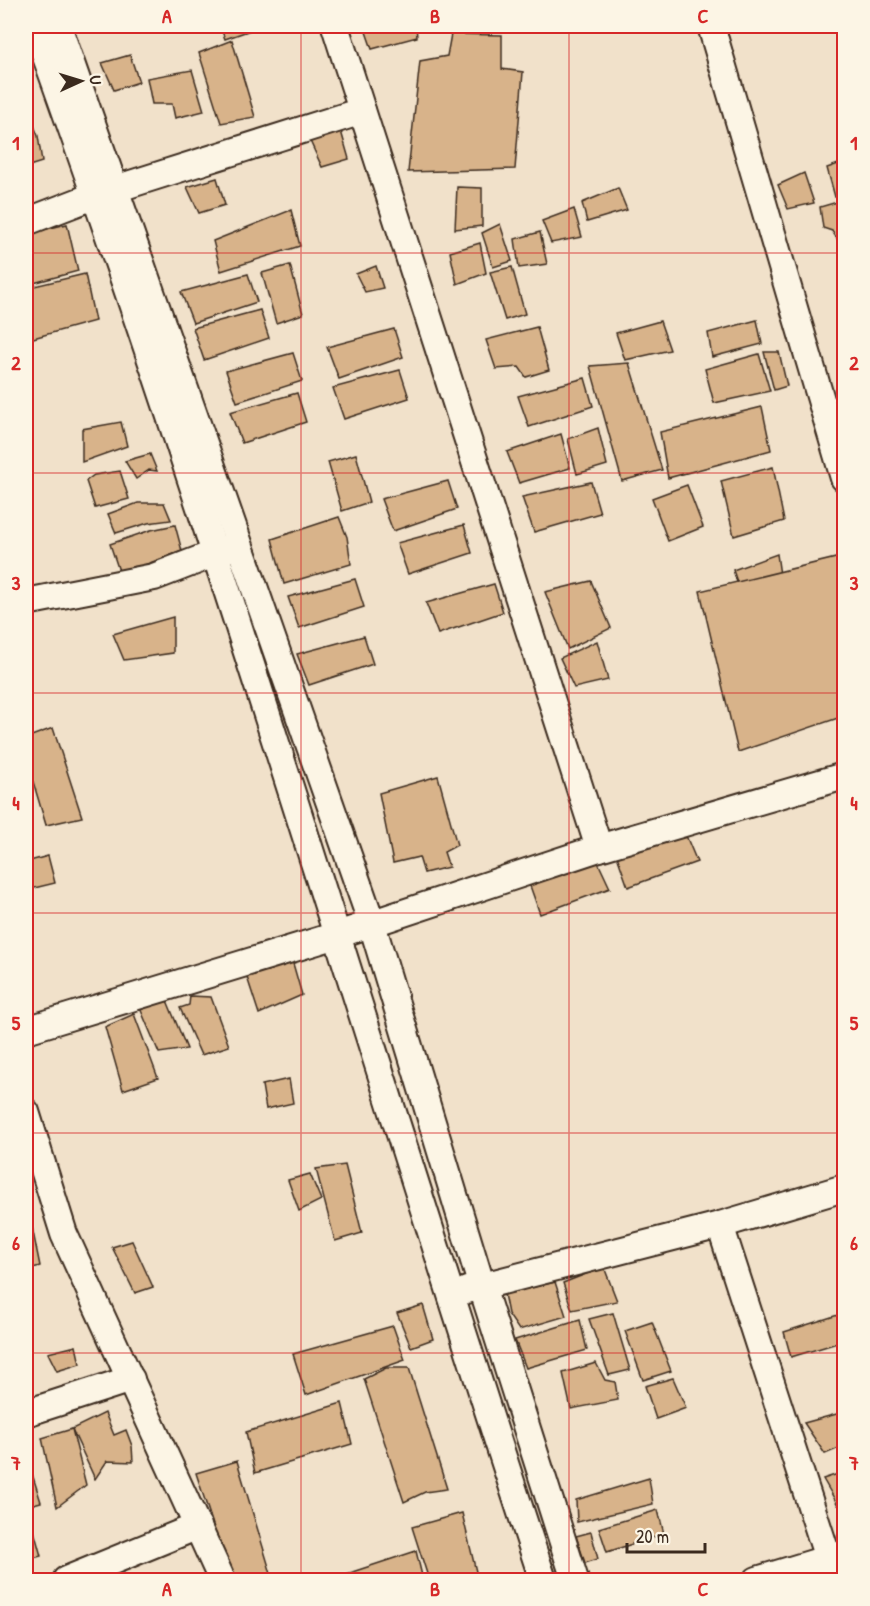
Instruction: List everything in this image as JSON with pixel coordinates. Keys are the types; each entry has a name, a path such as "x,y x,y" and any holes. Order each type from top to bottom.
{"street":[{"path":"35,26 106,192 238,545 371,921 482,1287 575,1581"},
{"path":"57,26 214,554 337,935 449,1294 543,1581"},
{"path":"335,26 599,848"},
{"path":"711,26 844,478"},
{"path":"26,222 106,192 362,111"},
{"path":"26,602 154,577 238,545"},
{"path":"26,1030 337,935 371,921 599,848 844,776"},
{"path":"26,1112 64,1234 222,1581"},
{"path":"449,1294 720,1225 844,1188"},
{"path":"720,1225 836,1564 757,1581"},
{"path":"26,1413 131,1379"},
{"path":"66,1581 198,1526"}],"building":[{"path":"220,26 262,26 225,39"},
{"path":"364,26 416,26 417,37 372,49"},
{"path":"451,34 502,35 502,69 523,72 515,169 408,172 420,61 447,56"},
{"path":"232,40 255,117 221,123 199,53"},
{"path":"130,55 139,82 114,90 102,63"},
{"path":"192,70 204,111 175,118 172,104 152,104 147,78"},
{"path":"30,115 38,136 42,162 26,167 26,117"},
{"path":"341,131 349,159 322,167 310,141"},
{"path":"844,162 844,195 835,197 827,168"},
{"path":"804,173 814,203 788,209 778,185"},
{"path":"217,178 225,205 199,213 187,187"},
{"path":"457,187 482,188 482,226 455,229"},
{"path":"618,188 627,210 587,222 582,203"},
{"path":"844,200 844,242 840,243 832,231 823,228 820,207"},
{"path":"574,209 582,237 551,243 542,221"},
{"path":"291,210 300,246 221,271 213,241"},
{"path":"67,224 78,271 26,285 26,234"},
{"path":"500,224 512,261 493,267 482,233"},
{"path":"540,232 547,264 519,268 515,239"},
{"path":"480,243 486,273 457,284 450,252"},
{"path":"290,265 303,314 276,323 262,273"},
{"path":"376,266 383,288 365,292 356,274"},
{"path":"512,267 525,314 505,320 490,272"},
{"path":"85,274 95,321 26,340 26,288"},
{"path":"248,274 257,302 193,323 181,292"},
{"path":"260,310 269,338 204,360 193,328"},
{"path":"757,320 762,344 712,357 708,333"},
{"path":"660,321 670,350 625,360 616,333"},
{"path":"537,327 549,370 526,377 519,367 496,369 486,340"},
{"path":"394,329 403,357 339,379 327,347"},
{"path":"764,352 779,352 787,386 774,390"},
{"path":"293,353 302,381 237,402 226,371"},
{"path":"759,354 770,391 714,403 705,369"},
{"path":"629,363 662,470 622,481 590,366"},
{"path":"400,370 409,398 344,419 333,388"},
{"path":"585,378 593,406 529,427 518,396"},
{"path":"297,393 306,422 242,443 230,412"},
{"path":"762,407 771,450 668,478 660,432"},
{"path":"121,422 127,446 82,462 82,429"},
{"path":"598,428 607,465 577,474 568,439"},
{"path":"561,434 570,468 519,483 507,452"},
{"path":"150,454 157,471 149,470 136,479 125,461"},
{"path":"356,454 369,502 342,511 328,462"},
{"path":"773,467 784,521 734,536 721,481"},
{"path":"120,471 129,499 95,508 86,481 94,475"},
{"path":"448,481 457,509 393,531 381,499"},
{"path":"591,482 600,513 534,532 522,497"},
{"path":"687,485 703,527 668,541 652,498"},
{"path":"138,503 164,503 171,520 148,523 116,533 108,514"},
{"path":"339,517 347,537 351,564 284,584 272,539"},
{"path":"175,525 182,551 120,574 110,544 151,530"},
{"path":"464,525 472,553 408,574 397,543"},
{"path":"777,554 782,589 745,606 733,570"},
{"path":"840,557 844,575 844,716 738,752 700,591"},
{"path":"355,579 364,607 299,628 288,597"},
{"path":"591,581 611,628 568,649 545,592"},
{"path":"494,584 503,612 438,634 426,603"},
{"path":"173,617 173,653 124,660 113,634"},
{"path":"364,636 373,664 309,685 297,654"},
{"path":"597,641 608,680 574,688 560,658"},
{"path":"53,728 82,817 46,825 26,758 26,738"},
{"path":"438,776 457,845 444,852 449,867 424,873 419,857 393,863 379,793"},
{"path":"684,831 697,862 628,887 617,856"},
{"path":"48,856 55,883 26,890 26,862"},
{"path":"596,858 610,888 540,914 529,883"},
{"path":"292,960 302,995 259,1014 246,974"},
{"path":"190,996 211,997 229,1046 201,1055 180,1008 189,1005"},
{"path":"166,998 187,1049 159,1053 140,1008"},
{"path":"134,1014 158,1078 123,1090 105,1027"},
{"path":"289,1079 293,1103 266,1109 262,1085"},
{"path":"345,1165 362,1233 335,1241 316,1169"},
{"path":"310,1174 321,1200 299,1211 288,1180"},
{"path":"32,1227 40,1266 26,1270 26,1229"},
{"path":"132,1241 153,1287 135,1293 112,1247"},
{"path":"604,1267 617,1301 572,1310 563,1283"},
{"path":"555,1282 566,1316 519,1330 508,1314 504,1294"},
{"path":"423,1305 433,1339 411,1347 397,1313"},
{"path":"613,1313 630,1370 609,1375 589,1319"},
{"path":"844,1313 844,1341 791,1357 784,1332"},
{"path":"580,1320 587,1350 526,1368 515,1340"},
{"path":"652,1322 671,1371 643,1380 625,1331"},
{"path":"393,1326 405,1360 306,1395 293,1354"},
{"path":"76,1346 80,1364 57,1371 48,1353"},
{"path":"596,1363 605,1380 615,1382 618,1400 571,1409 563,1373"},
{"path":"386,1368 409,1368 447,1489 425,1492 404,1502 364,1379"},
{"path":"673,1378 686,1408 656,1419 645,1386"},
{"path":"342,1403 352,1444 255,1473 246,1432"},
{"path":"844,1412 844,1446 825,1454 804,1423"},
{"path":"105,1413 114,1435 126,1430 132,1446 133,1462 107,1461 95,1479 72,1429"},
{"path":"72,1429 86,1485 57,1507 42,1438"},
{"path":"26,1455 41,1502 26,1506"},
{"path":"237,1461 272,1577 231,1580 196,1473"},
{"path":"844,1472 844,1503 838,1505 823,1479"},
{"path":"649,1478 653,1504 577,1522 576,1500"},
{"path":"658,1510 664,1534 607,1552 599,1528"},
{"path":"462,1513 478,1580 429,1580 412,1527"},
{"path":"26,1527 33,1527 41,1556 26,1560"},
{"path":"591,1532 598,1559 585,1563 576,1536"},
{"path":"416,1551 423,1580 328,1580"}]}
